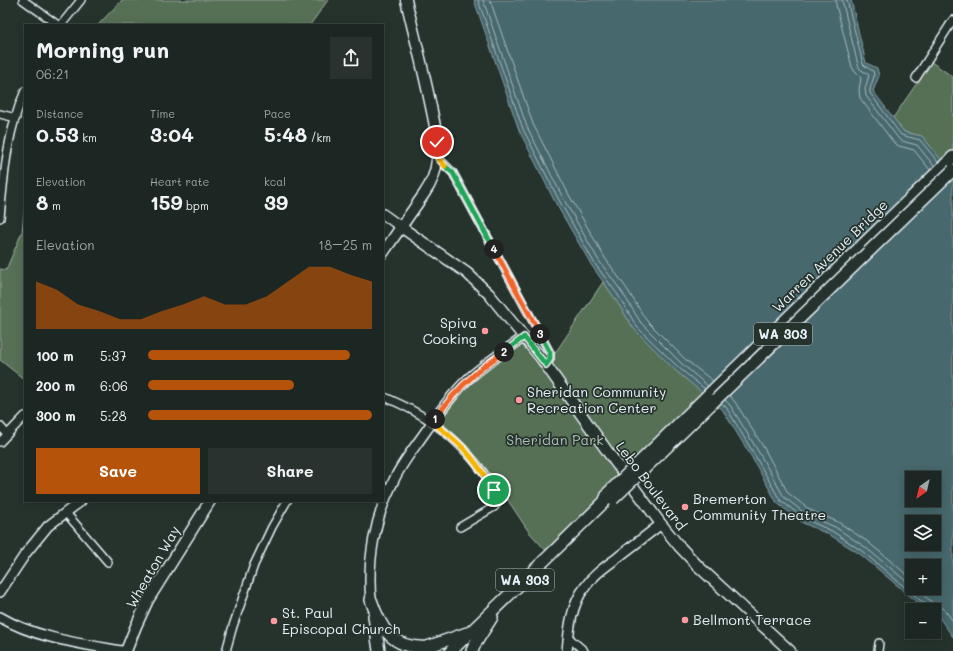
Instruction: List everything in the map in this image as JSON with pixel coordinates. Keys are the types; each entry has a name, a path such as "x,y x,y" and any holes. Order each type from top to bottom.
{"main road":[{"path":"384,252 429,186 436,169 438,158 436,129 406,0"},
{"name":"Warren Avenue Bridge","path":"608,498 953,157"},
{"name":"Warren Avenue Bridge","path":"608,498 953,170"},
{"name":"Lebo Boulevard","path":"402,227 467,273 496,302 546,365 660,524 698,566 790,651"},
{"name":"WA 303","path":"450,651 608,498"},
{"name":"Wheaton Way","path":"126,651 148,600 209,502"},
{"path":"371,600 377,617 387,632 397,641 407,645 427,647 471,631"},
{"path":"371,600 379,651"},
{"path":"472,651 500,604"},
{"path":"444,651 471,631"}],"street":[{"path":"24,0 57,24"},
{"path":"62,24 81,0"},
{"path":"916,78 953,20"},
{"path":"0,218 2,178 16,118 24,94"},
{"path":"0,114 16,118"},
{"path":"438,158 453,173 547,346 550,356 546,365"},
{"path":"384,215 402,227"},
{"path":"371,600 370,578 372,547 385,500 398,472 432,422 451,398 471,377 524,337"},
{"path":"384,398 387,398 432,422 452,437 475,462 497,494 499,499 498,504 494,508 460,527"},
{"path":"0,442 24,417"},
{"path":"0,426 7,434"},
{"path":"0,592 26,553 48,526 79,502"},
{"path":"226,651 254,565 270,530 285,502"},
{"path":"66,512 108,562"},
{"path":"567,651 573,610 584,587 592,577 660,524"},
{"path":"0,617 38,633 122,651"},
{"path":"568,637 584,651"}],"green space":[{"path":"122,0 328,0 311,24 99,24"},
{"path":"927,59 953,77 953,157 945,165 922,136 904,132 893,118 919,80"},
{"path":"24,213 24,379 0,360 0,269 6,270 22,232"},
{"name":"Sheridan Park","path":"603,282 634,329 676,371 707,396 550,555 529,532 507,499 498,504 499,499 475,462 432,422 448,401 524,337 547,365"}],"water":[{"path":"474,0 851,0 866,63 877,68 879,76 873,91 904,132 922,136 953,174 953,637 941,620 941,603 918,603 909,595 941,595 941,559 905,559 905,592 860,554 830,535 803,523 777,503 751,456 722,409 676,371 634,329 592,266 555,202 519,130"}],"place":[{"name":"Spiva Cooking","path":"485,331"},
{"name":"Sheridan Community Recreation Center","path":"519,400"},
{"name":"Bremerton Community Theatre","path":"685,507"},
{"name":"Bellmont Terrace","path":"685,620"},
{"name":"St. Paul Episcopal Church","path":"274,621"}],"route":[{"path":"437,142 438,158 453,173 550,353 550,359 546,365 524,337 471,377 454,394 432,422 452,437 464,449 475,462 494,490"}]}
